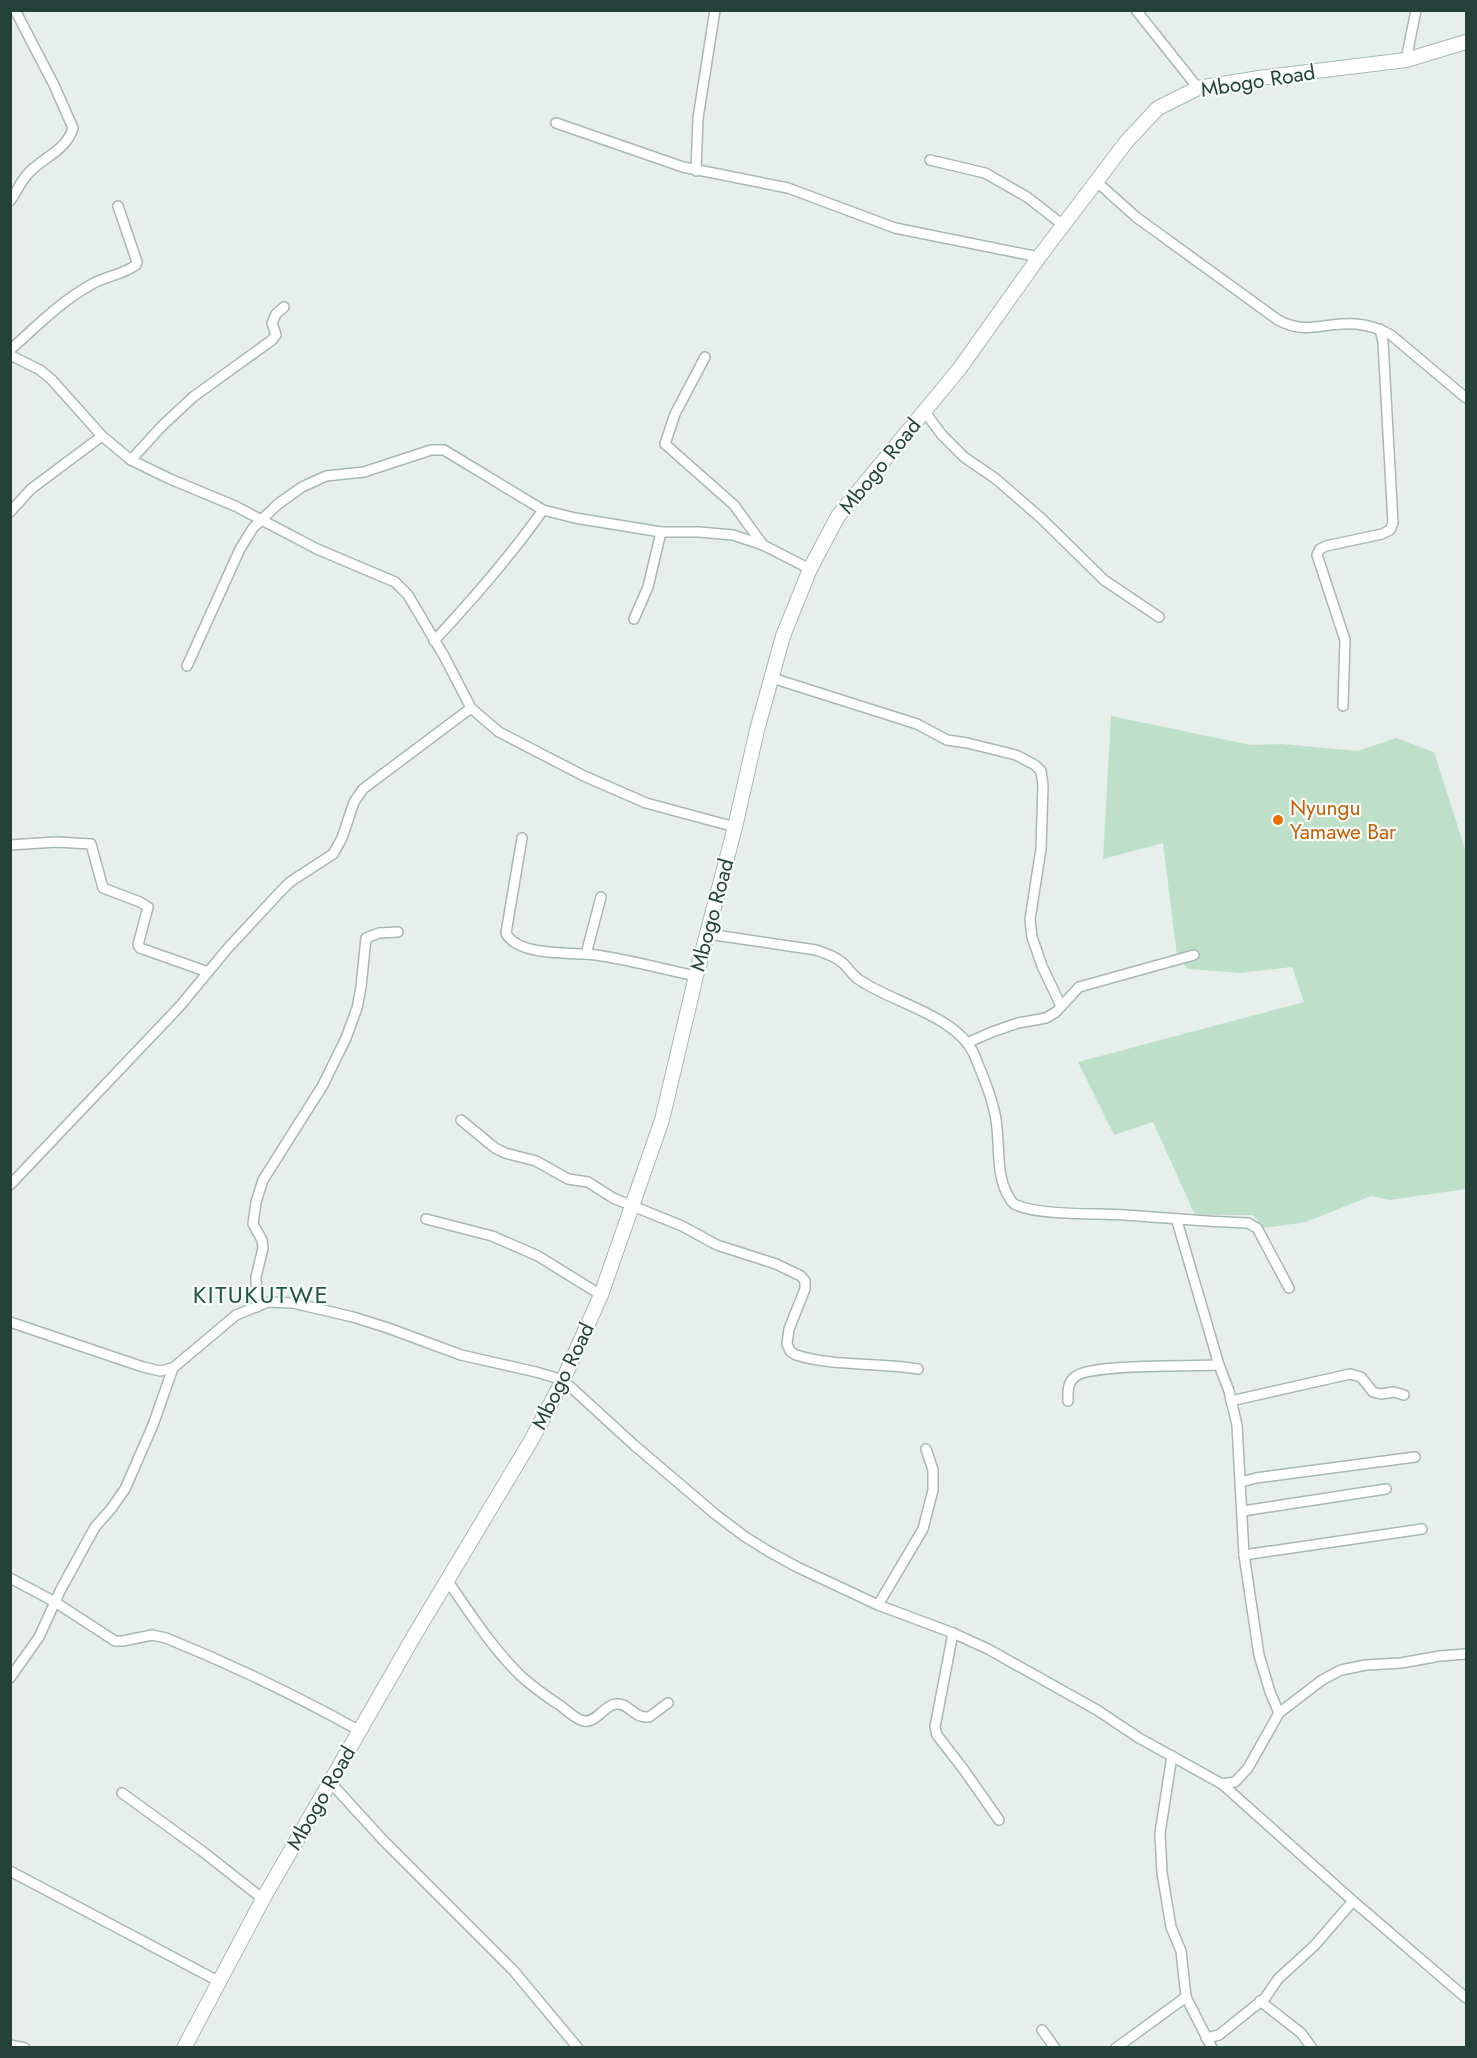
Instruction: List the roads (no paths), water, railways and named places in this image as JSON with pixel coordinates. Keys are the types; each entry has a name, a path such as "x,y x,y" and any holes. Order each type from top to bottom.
{"main road":[{"name":"Mbogo Road","path":"184,2048 263,1899 447,1580 532,1439 563,1380 601,1295 662,1120 757,730 783,636 810,569 838,516 960,368 1063,225 1127,141 1158,108 1198,88 1406,60 1467,42"}],"street":[{"path":"10,201 27,175 60,149 73,128 54,85 15,10"},
{"path":"696,171 698,118 715,10"},
{"path":"1136,10 1198,88"},
{"path":"1406,60 1416,10"},
{"path":"556,123 696,171 788,188 895,228 1039,257"},
{"path":"930,160 985,173 1027,197 1063,225"},
{"path":"1097,182 1136,217 1284,323 1295,327 1318,328 1355,323 1380,329 1391,335 1467,398"},
{"path":"118,206 137,261 136,265 95,282 57,307 10,352 52,380 102,436 131,460 235,506 317,549 395,582 408,596 471,708 484,721 513,740 584,776 646,803 735,827"},
{"path":"131,460 161,427 194,397 272,340 276,335 272,323 276,314 284,307"},
{"path":"1343,706 1345,640 1317,555 1320,549 1326,546 1382,534 1390,530 1393,523 1383,342 1380,329"},
{"path":"705,357 675,414 665,444 734,505 763,545"},
{"path":"924,411 942,435 964,457 996,479 1041,518 1104,580 1159,617"},
{"path":"10,512 32,489 102,436"},
{"path":"187,666 240,549 253,528 278,504 310,483 326,476 364,472 438,449 444,450 543,510 575,518 662,532 733,535 763,545 810,569"},
{"path":"434,641 518,546 543,510"},
{"path":"634,619 648,587 662,532"},
{"path":"772,678 917,724 947,740 1016,755 1035,765 1041,771 1043,785 1041,849 1030,919 1032,937 1042,966 1062,1006"},
{"path":"10,1185 180,1006 228,948 290,882 333,854 342,838 354,802 363,789 471,708"},
{"path":"522,838 506,933 514,942 550,953 586,954 696,976"},
{"path":"10,844 56,842 91,844 103,888 148,907 138,945 140,948 208,972"},
{"path":"586,954 601,897"},
{"path":"257,1307 256,1277 263,1248 262,1240 253,1224 253,1215 263,1180 323,1085 346,1038 362,987 366,938 379,933 398,932"},
{"path":"708,934 816,950 830,955 844,964 859,980 950,1028 967,1043 974,1054 995,1111 997,1148 1002,1176 1008,1196 1014,1204 1035,1209 1177,1221 1248,1223 1257,1228 1289,1288"},
{"path":"967,1043 1018,1023 1046,1018 1056,1012 1079,987 1194,955"},
{"path":"460,1120 495,1148 505,1153 536,1161 560,1176 588,1182 613,1198 682,1226 724,1248 776,1264 801,1276 805,1281 805,1289 789,1329 787,1344 790,1351 796,1355 862,1365 918,1369"},
{"path":"426,1219 480,1232 538,1256 601,1295"},
{"path":"1177,1221 1237,1425 1244,1555 1259,1655 1279,1713"},
{"path":"10,1322 143,1368 160,1371 173,1368 236,1316 268,1302 293,1303 388,1328 461,1355 563,1380 634,1445 744,1536 796,1567 878,1605 988,1649 1222,1784 1353,1901 1467,1998"},
{"path":"1068,1401 1068,1386 1071,1380 1086,1372 1219,1365"},
{"path":"10,1678 39,1637 95,1527 125,1489 153,1425 173,1368"},
{"path":"1231,1401 1350,1374 1361,1377 1373,1392 1381,1394 1394,1392 1404,1395"},
{"path":"878,1605 923,1529 933,1490 933,1470 926,1449"},
{"path":"1241,1482 1256,1478 1415,1457"},
{"path":"1242,1511 1386,1489"},
{"path":"1244,1555 1422,1529"},
{"path":"10,1578 55,1602 115,1641 152,1635 166,1638 245,1672 318,1707 360,1731"},
{"path":"447,1580 496,1649 521,1676 582,1721 591,1720 611,1705 618,1704 626,1706 634,1715 649,1717 668,1703"},
{"path":"953,1634 935,1727 937,1735 999,1820"},
{"path":"1222,1784 1235,1782 1248,1768 1279,1713 1322,1680 1341,1670 1366,1665 1401,1663 1467,1654"},
{"path":"1172,1756 1160,1833 1162,1873 1171,1927 1181,1950 1186,1997 1212,2048"},
{"path":"330,1782 383,1840 513,1970 578,2048"},
{"path":"122,1793 263,1899"},
{"path":"10,1871 218,1981"},
{"path":"1206,2038 1219,2035 1260,2001 1278,1979 1315,1945 1353,1901"},
{"path":"1116,2048 1186,1997"},
{"path":"1260,2001 1301,2033 1312,2048"},
{"path":"1042,2030 1054,2048"},
{"path":"10,2045 25,2048"}],"place":[{"name":"Nyungu Yamawe Bar","path":"1278,820"}],"district":[{"name":"KITUKUTWE","path":"261,1295"}]}
